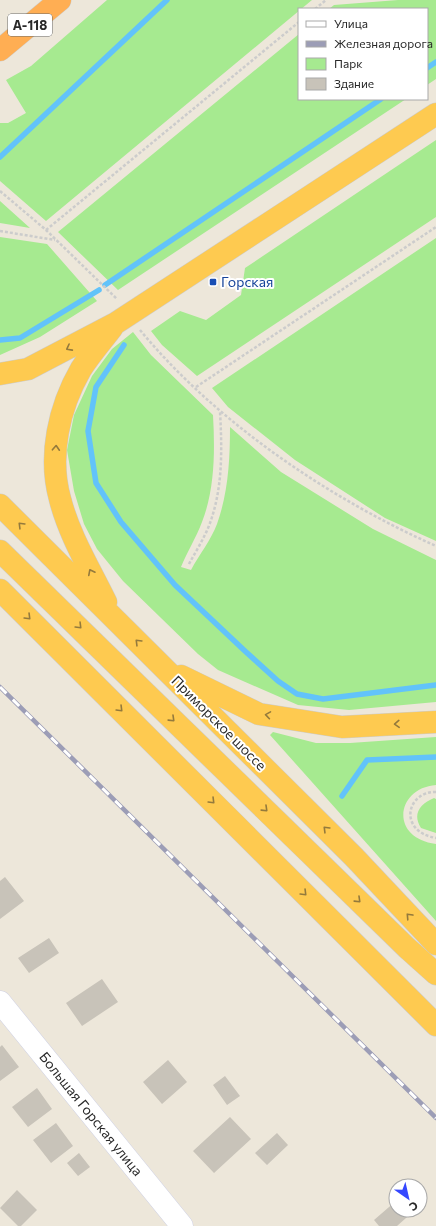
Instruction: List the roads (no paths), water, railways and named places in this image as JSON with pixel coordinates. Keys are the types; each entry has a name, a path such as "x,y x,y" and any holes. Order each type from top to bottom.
{"highway":[{"name":"А-118","path":"0,50 60,0"},
{"path":"0,374 28,369 116,323 436,114"},
{"path":"115,619 79,548 60,499 56,481 56,457 57,430 62,413 81,369 116,323"},
{"name":"Приморское шоссе","path":"0,504 348,851 436,944"},
{"path":"0,551 401,942 436,974"},
{"path":"0,590 436,1024"},
{"path":"161,665 213,693 259,714 342,727 436,722"}],"street":[{"name":"Большая Горская улица","path":"0,1002 182,1226"}],"waterway":[{"path":"0,157 167,0"},
{"path":"428,67 436,62"},
{"path":"105,285 380,100"},
{"path":"0,340 20,338 99,290"},
{"path":"124,345 96,387 88,431 96,483 121,522 175,585 278,681 297,694 323,699 436,685"},
{"path":"342,796 367,760 436,757"}],"railway":[{"path":"0,687 436,1118"}],"place":[{"name":"Горская","path":"213,282"}]}
